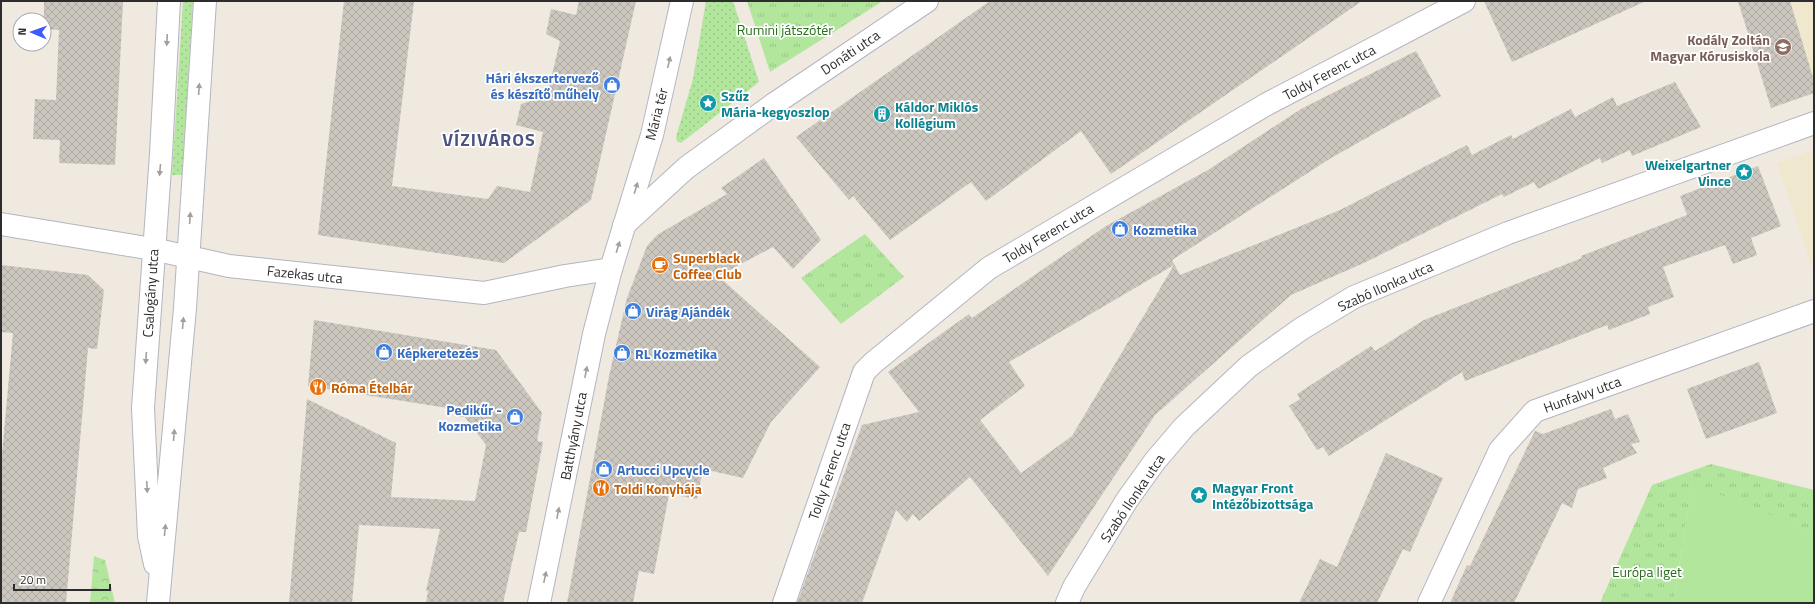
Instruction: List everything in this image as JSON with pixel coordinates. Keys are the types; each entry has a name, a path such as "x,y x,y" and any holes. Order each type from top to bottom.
{"street":[{"name":"Csalogány utca","path":"159,593 149,536 143,408 153,249 161,154 169,1"},
{"name":"Csalogány utca","path":"159,593 185,308 205,1"},
{"name":"Mária tér","path":"611,269 652,135 682,1"},
{"name":"Donáti utca","path":"624,225 686,168 774,104 926,1"},
{"name":"Toldy Ferenc utca","path":"784,603 864,372 989,268 1267,104 1464,1"},
{"name":"Szabó Ilonka utca","path":"1067,603 1074,587 1127,500 1155,461 1184,427 1249,366 1301,328 1354,297 1508,233 1814,123"},
{"name":"Fazekas utca","path":"1,224 153,249 229,266 484,293 565,276 611,269"},
{"name":"Batthyány utca","path":"539,603 594,334 611,269"},
{"name":"Hunfalvy utca","path":"1429,603 1500,450 1535,411 1814,311"}],"shaded area":[{"name":"Kodály Zoltán Magyar Kórusiskola","path":"1738,1 1814,1 1814,93 1771,108"},
{"path":"1814,150 1814,273 1777,163"}],"green space":[{"path":"183,1 193,1 182,175 172,175"},
{"path":"706,1 733,1 759,82 681,143 677,141 676,137 693,79"},
{"name":"Rumini játszótér","path":"747,1 883,1 770,72"},
{"path":"865,234 904,277 841,324 801,278"},
{"name":"Európa liget","path":"1711,464 1814,490 1814,532 1692,485 1673,603 1600,603 1652,485"},
{"path":"1692,484 1814,532 1814,603 1673,603"},
{"path":"94,556 105,560 115,603 90,603"}],"building":[{"path":"44,1 123,1 115,165 59,163 60,140 33,139 35,99 56,100 59,30 52,30 52,12 44,12"},
{"path":"344,1 414,1 392,186 488,199 497,186 530,192 543,132 516,125 521,104 547,96 560,41 546,34 551,9 576,15 579,1 636,1 591,200 504,263 318,235"},
{"path":"990,1 1362,1 1111,174 1081,131 986,201 971,182 890,240 853,196 849,200 796,137"},
{"path":"1484,1 1646,1 1512,62"},
{"name":"Kodály Zoltán Magyar Kórusiskola","path":"1738,1 1790,1 1814,81 1814,93 1771,108"},
{"path":"1416,51 1441,96 1331,158 1172,260 1180,275 1340,210 1467,145 1472,155 1511,135 1513,139 1571,109 1575,117 1613,97 1617,106 1675,82 1701,127 1632,156 1630,150 1602,163 1600,158 1538,189 1534,182 1504,197 1502,194 1366,262 1291,295 1155,415 1048,576 970,477 919,521 913,514 907,522 896,510 862,603 797,603 862,425 919,412 888,372 969,314 972,318 1106,226 1208,170 1301,109","holes":["1174,265 1072,436 1021,473 980,420 1025,386 1009,362"]},
{"path":"764,158 821,240 793,269 773,247 718,276 820,367 771,422 743,478 703,469 697,499 669,494 654,574 639,571 633,603 567,603 609,376 627,298 647,246 657,235 727,194 721,188"},
{"path":"1758,166 1781,226 1751,238 1757,255 1733,264 1725,245 1663,267 1674,297 1648,307 1650,314 1609,330 1607,325 1465,381 1462,372 1329,456 1323,447 1317,450 1289,406 1300,399 1297,394 1371,346 1375,351 1424,320 1582,258 1581,256 1687,215 1680,196"},
{"path":"1,265 88,275 104,290 97,349 88,348 66,603 1,603 1,465 13,333 1,332"},
{"path":"314,320 496,350 542,413 537,441 543,442 526,532 519,532 503,603 426,603 428,591 426,591 440,529 359,525 352,603 289,603 307,399 396,443 391,497 475,501 486,445 465,417 459,417 454,409 308,386"},
{"path":"1759,362 1777,413 1706,439 1687,389"},
{"path":"1611,409 1615,419 1628,414 1640,442 1631,444 1637,453 1603,468 1607,478 1578,489 1572,508 1562,503 1514,603 1450,603 1467,565 1470,566 1535,431 1543,434"},
{"path":"1386,453 1443,478 1410,552 1403,549 1377,603 1299,603 1320,559 1337,567"}],"place":[{"name":"Kodály Zoltán Magyar Kórusiskola","path":"1783,47"},
{"name":"Hári ékszertervező és készítő műhely","path":"612,85"},
{"name":"Szűz Mária-kegyoszlop","path":"708,103"},
{"name":"Káldor Miklós Kollégium","path":"882,114"},
{"name":"Weixelgartner Vince","path":"1744,172"},
{"name":"Kozmetika","path":"1120,229"},
{"name":"Superblack Coffee Club","path":"660,265"},
{"name":"Virág Ajándék","path":"633,311"},
{"name":"Képkeretezés","path":"384,352"},
{"name":"RL Kozmetika","path":"622,353"},
{"name":"Róma Ételbár","path":"318,387"},
{"name":"Pedikűr - Kozmetika","path":"515,417"},
{"name":"Artucci Upcycle","path":"604,469"},
{"name":"Toldi Konyhája","path":"601,488"},
{"name":"Magyar Front Intézőbizottsága","path":"1199,495"}],"district":[{"name":"VÍZIVÁROS","path":"489,139"}]}
